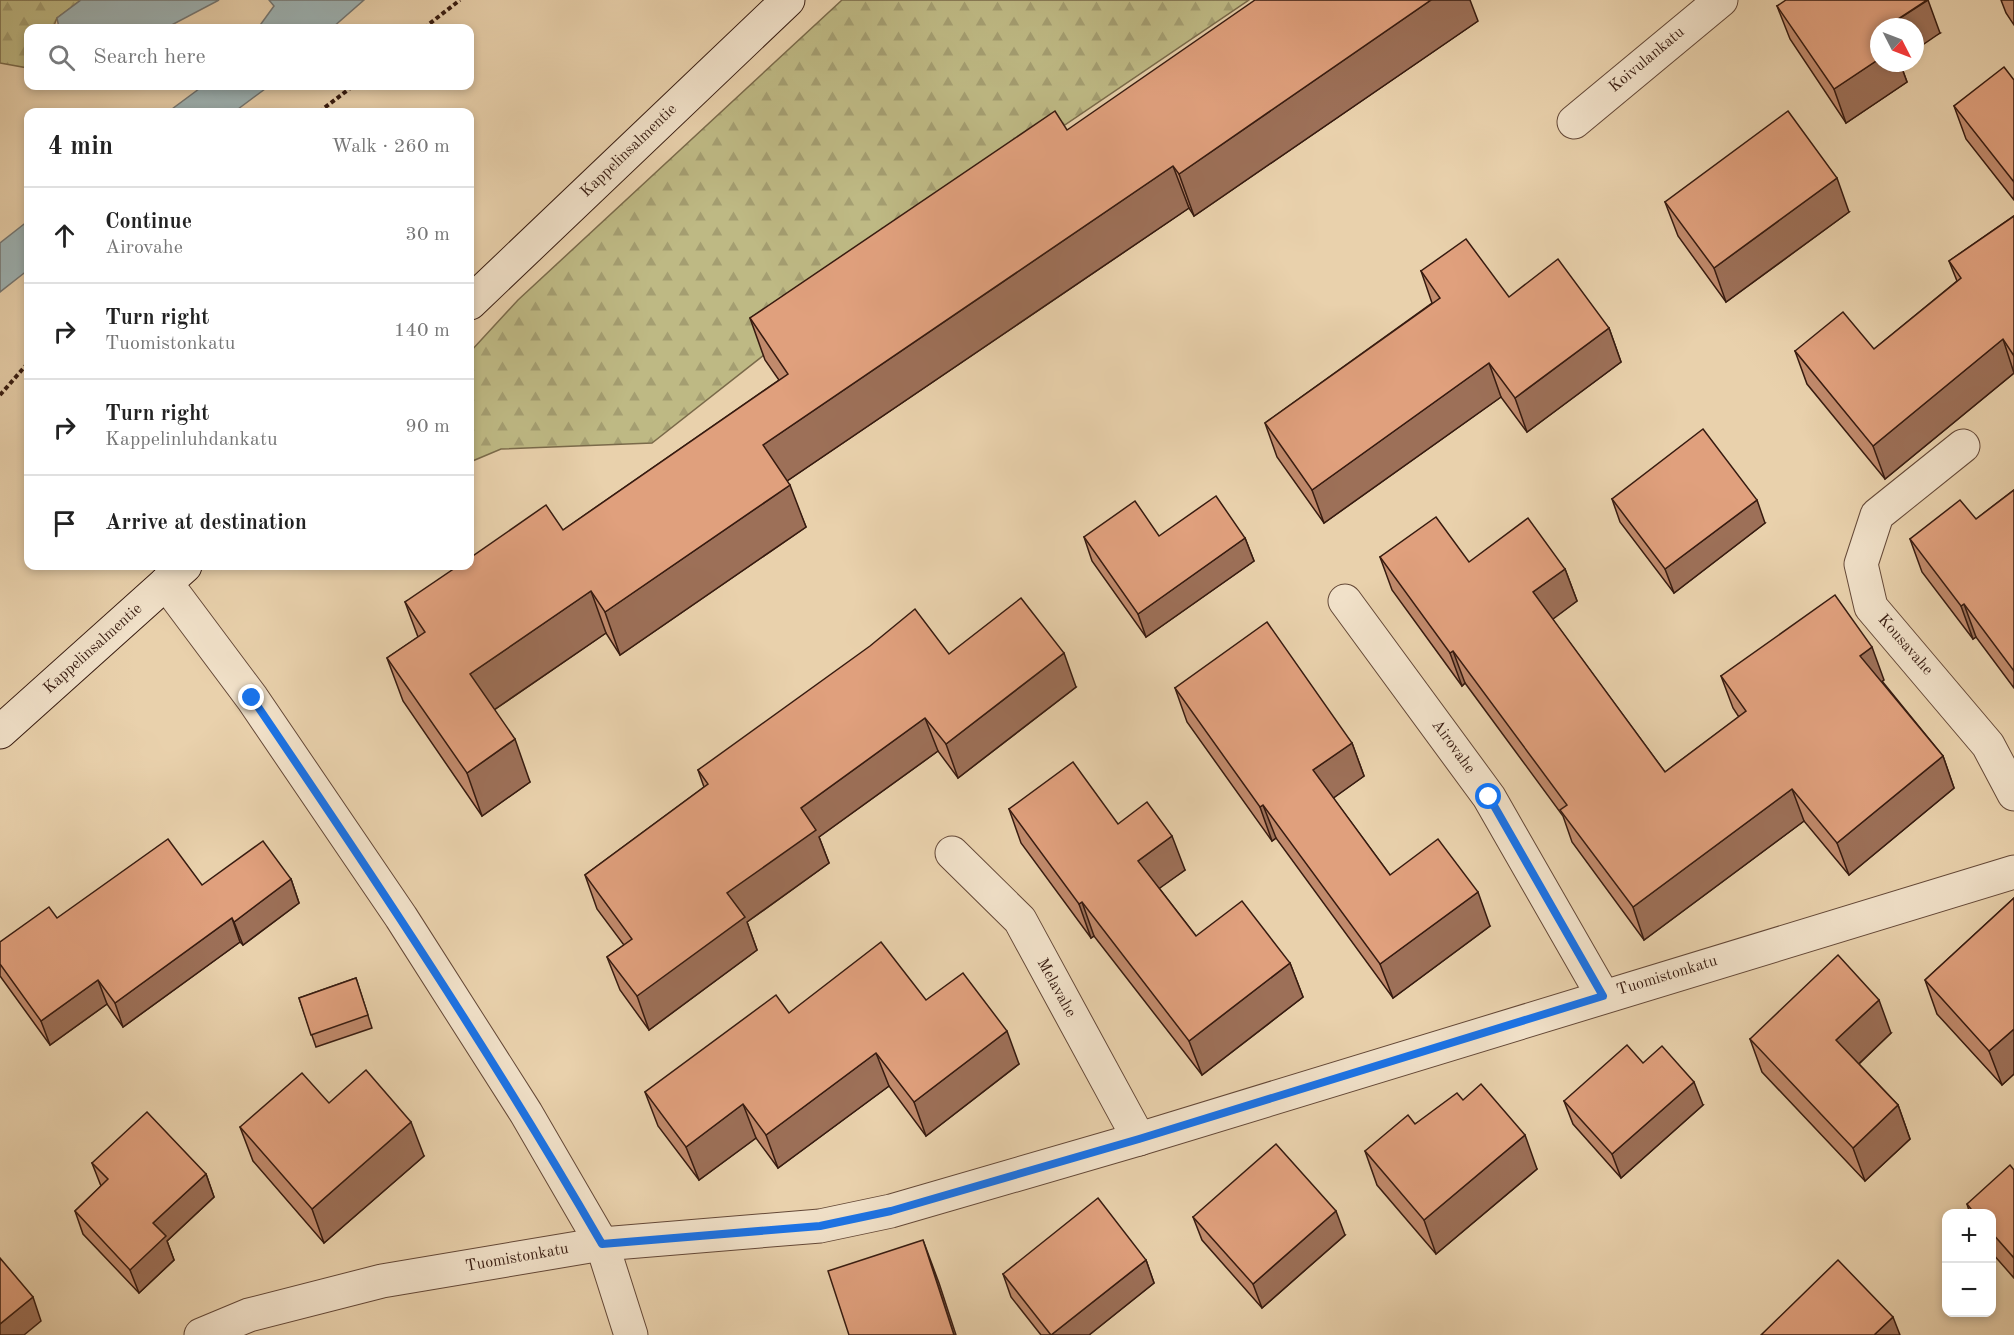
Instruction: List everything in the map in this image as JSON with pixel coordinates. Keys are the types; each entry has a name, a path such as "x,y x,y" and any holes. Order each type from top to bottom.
{"street":[{"name":"Kappelinsalmentie","path":"474,299 788,0"},
{"name":"Koivulankatu","path":"1574,122 1720,0"},
{"name":"Kousavahe","path":"1963,446 1877,515 1861,564 1871,607 1988,745 2014,794"},
{"name":"Kappelinsalmentie","path":"0,732 176,574"},
{"path":"176,574 252,698 401,917 526,1113 602,1244 631,1335"},
{"name":"Airovahe","path":"1344,601 1489,797 1603,996"},
{"name":"Melavahe","path":"952,853 1020,920 1139,1139"},
{"name":"Tuomistonkatu","path":"201,1335 249,1315 382,1281 602,1244 820,1226 891,1211 1139,1139 2014,872"}],"path":[{"path":"429,24 460,0"},
{"path":"324,108 348,90"},
{"path":"0,395 24,368"}],"green space":[{"path":"0,0 81,0 57,18 55,24 24,24 24,67 0,63"},
{"path":"842,0 1249,0 1006,165 652,443 501,449 474,460 474,348 518,300"}],"water":[{"path":"81,0 219,0 174,24 58,24 57,18"},
{"path":"269,0 364,0 337,24 261,24 274,6"},
{"path":"198,90 264,90 239,108 173,108"},
{"path":"24,224 24,273 0,292 0,243"}],"building":[{"path":"1255,0 1431,0 1179,174 1173,166 763,445 790,485 605,612 591,591 470,674 515,739 467,773 387,658 425,632 405,602 452,570 474,570 474,555 546,505 563,530 788,374 750,318 1055,111 1067,130"},
{"path":"1786,0 1927,0 1900,18 1870,18 1870,65 1834,89 1777,6"},
{"path":"2004,67 2014,80 2014,182 1954,106"},
{"path":"1788,111 1837,178 1714,268 1665,202"},
{"path":"2014,216 2014,356 2003,339 1873,446 1795,351 1843,312 1874,349 1961,278 1949,261"},
{"path":"1466,239 1509,297 1558,259 1609,328 1515,398 1489,363 1312,490 1265,423 1440,298 1421,271"},
{"path":"1703,429 1757,500 1665,569 1612,499"},
{"path":"2014,490 2014,671 1964,604 1961,606 1910,539 1960,500 1976,519"},
{"path":"1216,496 1245,538 1138,614 1084,537 1135,501 1159,536"},
{"path":"1436,517 1469,562 1528,518 1565,569 1533,592 1665,772 1746,711 1721,676 1835,595 1872,647 1860,656 1943,756 1837,843 1792,789 1633,907 1560,810 1567,805 1453,651 1450,653 1380,557"},
{"path":"1021,598 1064,653 946,744 925,718 801,808 816,830 727,893 745,917 637,996 607,957 632,939 585,875 708,784 698,770 870,646 915,609 949,654"},
{"path":"1267,622 1352,743 1313,770 1390,875 1438,839 1478,892 1380,964 1263,805 1260,807 1175,688"},
{"path":"1073,762 1118,824 1147,802 1172,836 1138,861 1196,936 1242,901 1290,963 1189,1041 1082,902 1079,904 1009,809"},
{"path":"168,839 202,885 263,841 291,879 234,922 232,918 115,1003 98,980 41,1021 0,964 0,942 49,907 57,918"},
{"path":"2014,898 2014,1029 1989,1051 1925,980"},
{"path":"881,942 926,1000 963,973 1007,1031 914,1102 876,1053 766,1135 743,1104 686,1147 645,1092 776,995 789,1013"},
{"path":"1838,955 1879,1000 1836,1040 1898,1105 1853,1148 1750,1039"},
{"path":"356,978 368,1015 311,1035 299,998"},
{"path":"1627,1045 1643,1063 1662,1046 1694,1082 1612,1154 1564,1101"},
{"path":"366,1070 411,1122 312,1209 240,1127 302,1073 329,1103"},
{"path":"1481,1084 1525,1135 1424,1220 1365,1151 1408,1115 1415,1124 1457,1093 1463,1100"},
{"path":"147,1112 206,1174 153,1223 166,1236 130,1270 75,1211 108,1179 92,1163"},
{"path":"1276,1144 1336,1211 1253,1284 1193,1217"},
{"path":"2010,1165 2014,1170 2014,1258 1996,1238 1996,1209 1971,1209 1967,1204"},
{"path":"1098,1198 1146,1260 1051,1335 1003,1274"},
{"path":"923,1240 954,1335 849,1335 828,1271"},
{"path":"0,1258 33,1297 0,1324"},
{"path":"1838,1260 1893,1317 1874,1335 1761,1335"}],"route":[{"path":"252,698 401,917 526,1113 602,1244 820,1226 891,1211 1139,1139 1603,996 1489,797"}]}
